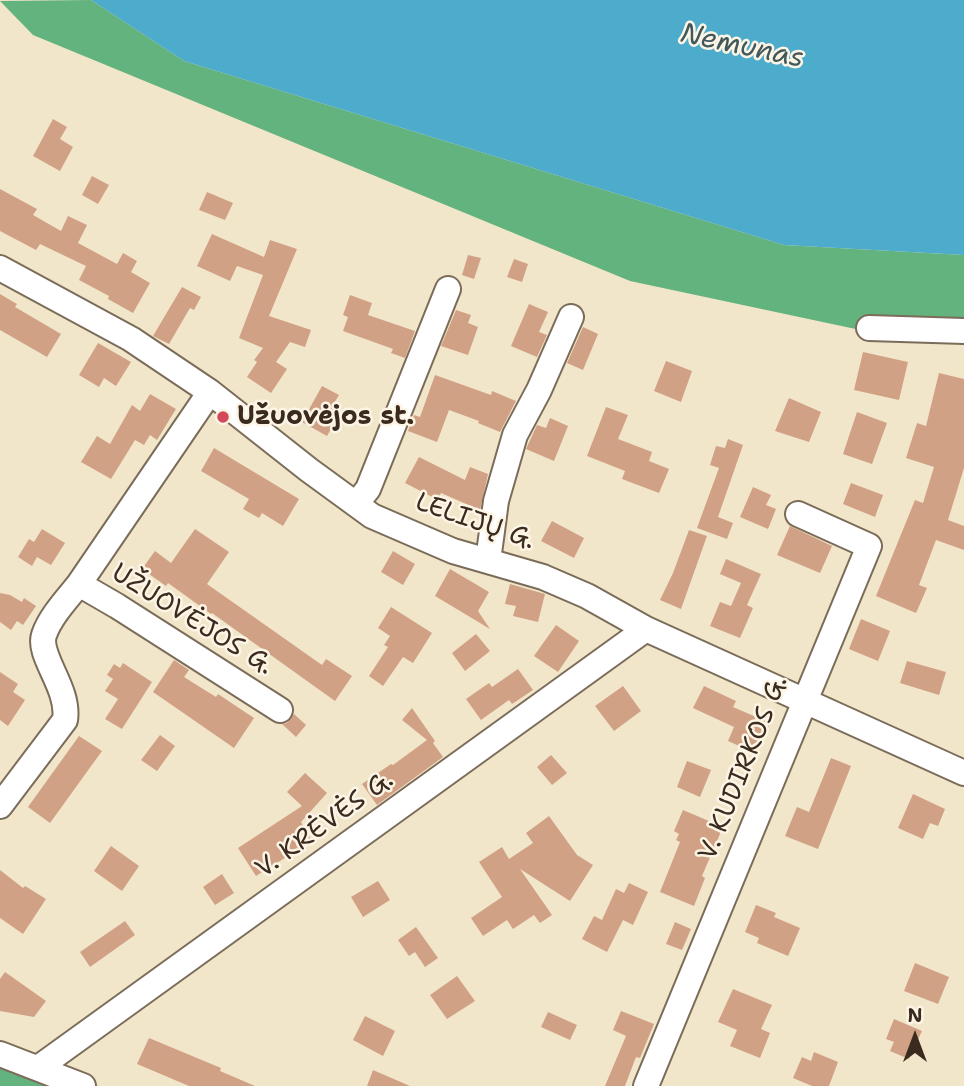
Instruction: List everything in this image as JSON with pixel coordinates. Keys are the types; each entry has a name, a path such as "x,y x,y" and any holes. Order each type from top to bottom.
{"street":[{"name":"LELIJŲ G.","path":"0,268 131,339 210,392 372,516 453,551 543,577 587,596 646,629 964,773"},
{"path":"356,504 368,489 448,289"},
{"path":"488,561 496,501 515,435 539,390 571,317"},
{"path":"869,328 964,331"},
{"path":"79,584 210,392"},
{"name":"V. KUDIRKOS G.","path":"646,1086 869,546 798,514"},
{"name":"UŽUOVĖJOS G.","path":"0,806 65,720 65,696 43,649 44,636 79,584 280,710"},
{"name":"V. KRĖVĖS G.","path":"38,1068 646,629"},
{"path":"0,1054 82,1086"}],"green space":[{"path":"91,0 184,61 784,245 964,255 964,336 879,334 630,281 33,35 0,1"},
{"path":"0,1064 55,1086 0,1086"}],"water":[{"name":"Nemunas","path":"91,0 964,0 964,255 784,245 184,61"}],"building":[{"path":"53,119 67,127 60,139 73,147 60,171 33,156"},
{"path":"92,176 109,185 98,204 82,195"},
{"path":"0,189 37,209 33,215 61,231 68,216 87,225 78,243 117,264 123,253 137,261 131,272 150,283 133,313 79,280 86,266 40,244 36,250 0,231"},
{"path":"207,192 233,203 225,220 199,210"},
{"path":"212,234 264,257 270,240 297,249 269,316 311,330 305,347 290,342 276,362 287,369 271,393 247,377 263,348 239,338 263,275 237,266 230,281 197,266"},
{"path":"468,255 481,258 474,279 462,275"},
{"path":"514,259 528,264 522,282 507,277"},
{"path":"182,287 201,297 194,310 190,308 169,344 153,336"},
{"path":"0,294 17,304 15,307 61,334 47,357 0,330"},
{"path":"350,295 372,303 368,315 415,331 405,358 391,353 393,349 343,331 348,317 343,315"},
{"path":"529,304 548,312 539,332 547,335 537,357 511,346"},
{"path":"456,310 471,315 468,323 478,327 468,355 441,346"},
{"path":"583,327 598,334 583,370 567,363"},
{"path":"98,343 131,362 116,386 104,378 99,387 79,375"},
{"path":"863,352 908,362 899,400 854,390"},
{"path":"666,361 692,371 681,402 654,391"},
{"path":"939,373 964,379 964,468 948,520 964,526 964,550 936,540 919,585 927,588 916,613 876,596 915,500 923,503 934,467 906,458 917,423 926,426"},
{"path":"435,375 491,395 492,391 516,401 500,432 449,410 437,442 408,431 414,415 420,417"},
{"path":"322,386 339,395 331,408 340,413 327,436 302,422"},
{"path":"150,394 176,409 157,440 150,435 144,445 135,440 111,479 81,462 97,436 110,444 132,405 140,411"},
{"path":"789,398 821,412 809,442 775,431"},
{"path":"606,407 628,415 618,439 652,452 649,461 669,469 659,493 622,479 625,471 587,456"},
{"path":"857,412 887,423 872,464 843,454"},
{"path":"550,418 568,426 554,461 526,449 537,425 546,428"},
{"path":"728,439 743,445 718,517 733,523 727,539 697,528 719,468 710,465 716,446 725,448"},
{"path":"214,448 299,499 283,526 262,513 259,518 243,509 249,499 201,471"},
{"path":"419,457 465,480 470,467 488,474 480,510 441,493 438,500 405,483"},
{"path":"851,483 883,495 875,517 843,504"},
{"path":"753,487 771,495 766,505 776,509 768,529 740,517"},
{"path":"552,521 584,538 574,558 541,541"},
{"path":"790,526 832,546 820,573 777,555"},
{"path":"42,529 65,543 51,565 37,557 32,566 18,557 29,539 34,542"},
{"path":"195,529 229,552 207,584 322,665 326,659 352,676 335,701 212,613 142,569 155,551 171,563"},
{"path":"689,530 707,536 681,609 660,600"},
{"path":"393,551 415,564 403,585 381,572"},
{"path":"726,559 761,574 747,605 753,608 740,638 710,626 720,602 731,606 741,583 720,574"},
{"path":"450,569 489,592 478,611 490,629 435,596"},
{"path":"510,584 545,594 538,622 513,616 516,606 505,604"},
{"path":"0,593 22,602 24,598 36,606 23,625 17,621 11,630 0,622"},
{"path":"391,607 432,633 413,663 403,657 383,686 369,676 388,647 384,645 390,636 378,628"},
{"path":"861,619 890,631 878,661 849,649"},
{"path":"556,625 579,641 558,672 534,656"},
{"path":"476,634 490,651 465,671 452,653"},
{"path":"174,660 189,670 184,677 216,697 218,694 254,718 234,748 153,692"},
{"path":"907,661 946,672 939,695 900,683"},
{"path":"123,663 152,682 122,729 105,719 118,699 105,691 113,679 107,675 114,664 120,668"},
{"path":"518,669 533,690 512,704 509,700 481,720 466,699 489,683 492,687"},
{"path":"0,672 18,684 13,692 25,700 8,726 0,720"},
{"path":"623,686 641,711 614,731 595,706"},
{"path":"704,686 736,701 733,707 770,723 757,754 728,741 734,727 693,708"},
{"path":"412,708 443,757 377,805 362,784 427,740 402,720"},
{"path":"294,714 306,725 296,737 282,724 287,723"},
{"path":"160,735 175,746 157,771 141,760"},
{"path":"79,736 102,751 50,823 28,807"},
{"path":"551,755 567,773 552,785 537,767"},
{"path":"831,758 851,766 818,849 785,836 797,807 809,812"},
{"path":"687,761 711,770 700,797 677,787"},
{"path":"305,773 327,793 301,822 312,841 256,876 238,848 302,806 287,792"},
{"path":"913,794 945,809 938,826 930,823 923,839 898,828"},
{"path":"683,810 723,827 702,876 705,878 694,906 660,892 680,842 676,840 679,834 674,831"},
{"path":"549,816 577,855 593,865 570,901 520,869 552,915 540,923 534,915 513,929 507,920 483,936 471,918 502,897 479,862 502,847 509,859 533,843 526,833"},
{"path":"111,846 139,866 122,891 94,871"},
{"path":"0,870 23,888 25,886 46,899 23,934 0,918"},
{"path":"222,874 234,893 215,905 203,887"},
{"path":"378,881 390,900 363,917 351,897"},
{"path":"629,883 648,892 633,925 623,920 607,952 582,939 594,916 602,920 616,889 624,893"},
{"path":"756,905 776,913 774,917 800,928 788,956 757,943 759,938 745,932"},
{"path":"125,921 135,935 90,967 80,952"},
{"path":"675,922 691,929 682,950 666,944"},
{"path":"416,927 438,958 425,967 415,952 409,956 398,940"},
{"path":"915,963 949,977 938,1004 904,991"},
{"path":"5,972 46,1001 34,1017 0,1011 0,979"},
{"path":"457,976 475,1001 447,1019 430,995"},
{"path":"733,989 772,1005 761,1029 770,1033 760,1058 730,1046 737,1030 718,1022"},
{"path":"621,1011 654,1024 640,1058 636,1057 625,1086 605,1086 626,1036 613,1030"},
{"path":"548,1012 577,1025 570,1040 541,1027"},
{"path":"365,1016 395,1031 383,1056 353,1040"},
{"path":"894,1019 922,1031 909,1059 890,1051 894,1042 886,1039"},
{"path":"149,1038 221,1068 220,1071 255,1086 189,1086 137,1064"},
{"path":"814,1052 838,1062 829,1086 812,1086 793,1078 802,1057 811,1061"},
{"path":"373,1070 410,1086 367,1086"}],"place":[{"name":"Užuovėjos st.","path":"223,417"}]}
